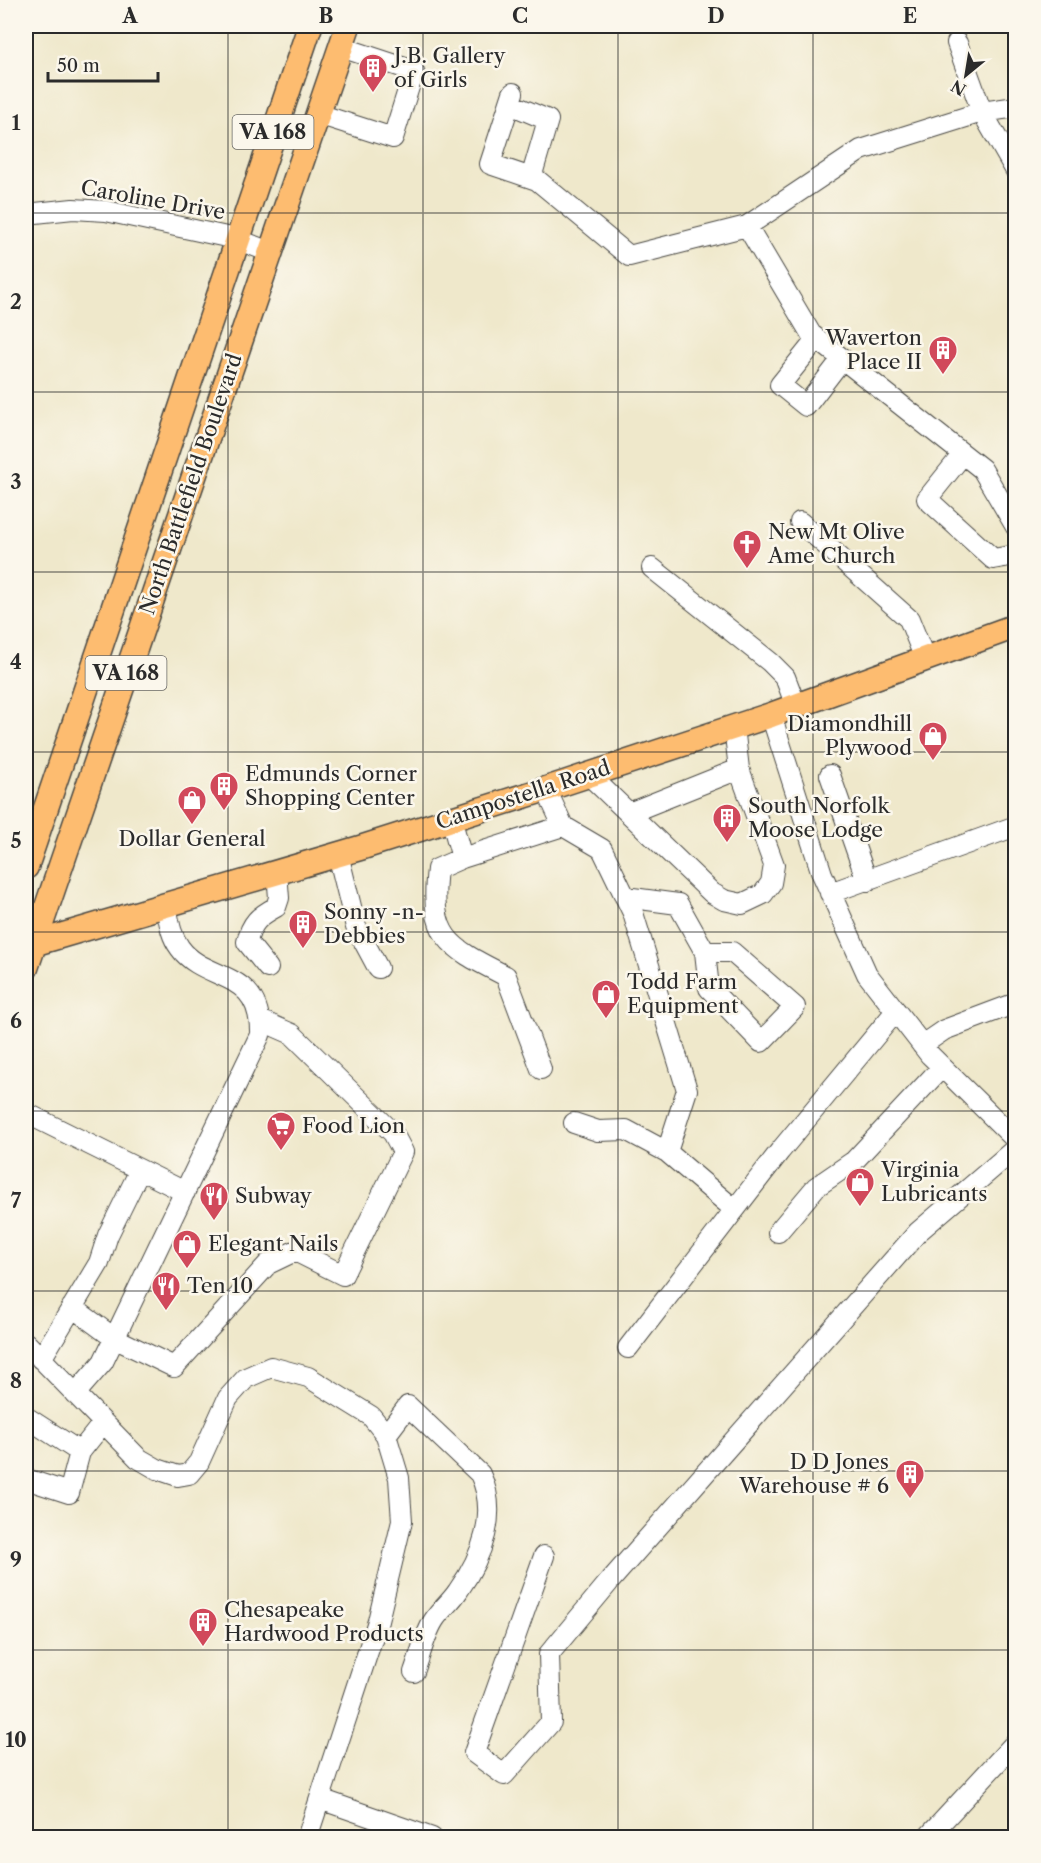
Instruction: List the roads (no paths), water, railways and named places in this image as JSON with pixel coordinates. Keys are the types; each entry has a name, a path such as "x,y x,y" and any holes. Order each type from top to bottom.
{"main road":[{"name":"North Battlefield Boulevard","path":"26,867 236,239 310,26"},
{"name":"North Battlefield Boulevard","path":"30,944 344,36"},
{"name":"Campostella Road","path":"30,944 338,854 546,789 771,715 1016,626"},
{"name":"VA 168","path":"26,968 30,944"}],"street":[{"path":"318,114 393,138 414,71 344,36"},
{"path":"957,43 982,112 1016,171"},
{"path":"531,178 548,120 511,98 490,164 531,178 537,180 629,256 747,226 861,150 982,112 1016,107"},
{"name":"Caroline Drive","path":"26,214 89,209 236,239 270,252"},
{"path":"747,226 811,334 982,469 1016,527"},
{"path":"817,339 780,385 806,406 842,359"},
{"path":"963,454 927,499 993,558 1016,555"},
{"path":"800,522 909,619 925,659"},
{"path":"652,568 770,662 785,677 796,706"},
{"path":"771,715 830,893 867,974 922,1045 1016,1140"},
{"path":"588,774 712,893 724,900 742,904 763,894 771,883 774,865 739,769 734,727"},
{"path":"628,813 739,769"},
{"path":"830,775 867,881"},
{"path":"546,789 563,826 602,849 633,913 687,1090 667,1152"},
{"path":"451,818 462,858"},
{"path":"541,1069 506,976 458,951 442,933 434,897 437,869 462,858 563,826"},
{"path":"830,893 1016,826"},
{"path":"338,854 356,927 378,968"},
{"path":"268,968 247,942 250,928 260,915 276,907 279,898 277,872"},
{"path":"625,897 678,903 705,952 709,988 761,1042 795,1007 732,952 705,952"},
{"path":"75,1394 103,1362 260,1035 260,1020 250,998 237,982 193,960 181,951 172,937 166,904"},
{"path":"922,1045 944,1030 1016,1003"},
{"path":"628,1348 829,1089 896,1011"},
{"path":"72,1307 114,1338 174,1367 268,1264 295,1251 343,1275 403,1152 393,1133 292,1034 260,1020"},
{"path":"778,1232 816,1187 854,1161 942,1067"},
{"path":"26,1113 184,1192"},
{"path":"574,1123 598,1131 626,1130 667,1152 734,1209"},
{"path":"544,1556 474,1753 504,1775 551,1722 549,1654 616,1573 918,1232 1016,1148"},
{"path":"41,1359 99,1263 108,1235 140,1170"},
{"path":"26,1343 138,1458 157,1469 178,1476 189,1474 199,1462 228,1398 246,1378 272,1367 308,1377 371,1416 386,1435 399,1478 402,1521 378,1621 306,1838"},
{"path":"386,1435 408,1406 480,1474 487,1488 490,1509 484,1538 475,1564 457,1593 433,1621 414,1672"},
{"path":"29,1419 80,1452"},
{"path":"26,1479 69,1493 80,1452 103,1423"},
{"path":"927,1838 1016,1742"},
{"path":"320,1799 432,1838"}],"place":[{"name":"J.B. Gallery of Girls","path":"373,94"},
{"name":"Waverton Place II","path":"943,376"},
{"name":"New Mt Olive Ame Church","path":"747,570"},
{"name":"Diamondhill Plywood","path":"933,762"},
{"name":"Edmunds Corner Shopping Center","path":"224,812"},
{"name":"Dollar General","path":"192,826"},
{"name":"South Norfolk Moose Lodge","path":"727,844"},
{"name":"Sonny -n- Debbies","path":"303,950"},
{"name":"Todd Farm Equipment","path":"606,1020"},
{"name":"Food Lion","path":"281,1152"},
{"name":"Virginia Lubricants","path":"860,1208"},
{"name":"Subway","path":"214,1222"},
{"name":"Elegant Nails","path":"187,1270"},
{"name":"Ten 10","path":"166,1312"},
{"name":"D D Jones Warehouse # 6","path":"910,1500"},
{"name":"Chesapeake Hardwood Products","path":"203,1648"}]}
